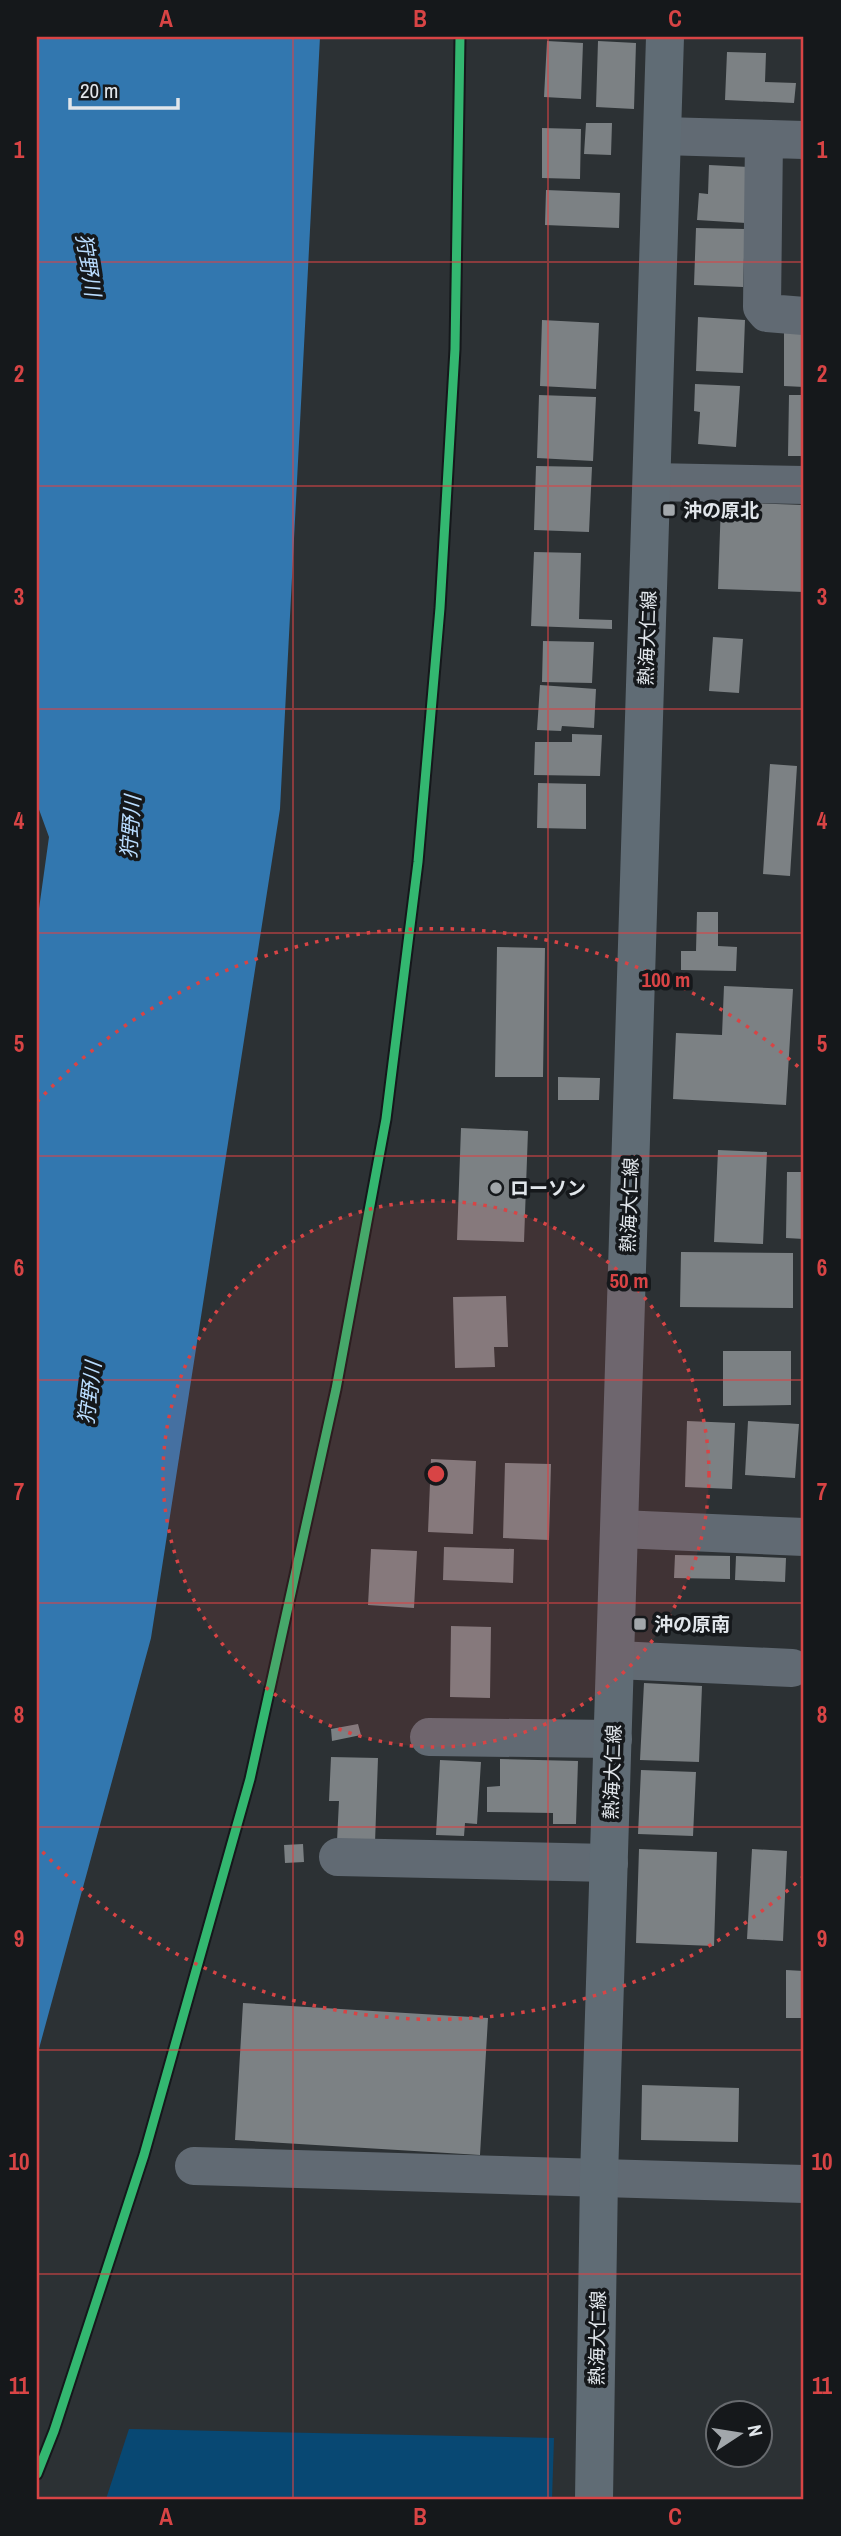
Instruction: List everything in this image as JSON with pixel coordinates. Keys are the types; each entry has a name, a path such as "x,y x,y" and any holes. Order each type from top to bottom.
{"main road":[{"name":"熱海大仁線","path":"594,2499 599,2177 665,37"}],"street":[{"path":"662,136 804,140"},
{"path":"764,139 762,307 767,313 804,316"},
{"path":"652,482 804,485"},
{"path":"620,1530 804,1537"},
{"path":"616,1660 792,1668"},
{"path":"429,1737 613,1739"},
{"path":"338,1857 609,1863"},
{"path":"194,2165 804,2184"}],"shaded area":[{"path":"129,2429 554,2438 552,2499 106,2499"}],"water":[{"name":"狩野川","path":"37,37 320,37 280,809 151,1638 37,2056 37,923 49,837 37,804"}],"building":[{"path":"547,41 583,43 581,99 544,97"},
{"path":"598,41 636,43 634,109 596,107"},
{"path":"727,52 766,53 765,82 796,83 794,103 725,100"},
{"path":"586,123 612,123 611,155 584,154"},
{"path":"542,128 581,129 580,179 542,178"},
{"path":"709,165 749,167 746,223 697,220 699,193 708,194"},
{"path":"546,190 620,193 619,228 545,225"},
{"path":"696,228 745,229 743,287 694,285"},
{"path":"698,317 745,320 743,373 696,371"},
{"path":"542,320 599,323 596,389 540,386"},
{"path":"784,328 804,329 804,387 784,386"},
{"path":"695,384 740,386 736,447 698,444 700,412 694,411"},
{"path":"539,395 596,397 593,461 537,458"},
{"path":"789,395 804,395 804,456 788,456"},
{"path":"536,466 592,467 589,532 534,530"},
{"path":"721,502 804,505 804,592 718,589"},
{"path":"534,552 581,553 579,619 612,620 612,629 531,626"},
{"path":"713,637 743,639 739,693 709,691"},
{"path":"543,641 594,642 592,683 542,682"},
{"path":"540,685 596,689 594,728 562,726 561,731 537,730"},
{"path":"572,734 602,735 600,776 534,775 535,742 572,742"},
{"path":"770,764 797,766 790,876 763,874"},
{"path":"538,783 586,784 586,829 537,828"},
{"path":"697,912 718,912 718,946 737,947 736,971 681,970 681,951 696,951"},
{"path":"497,947 545,948 543,1077 495,1077"},
{"path":"724,986 793,989 786,1105 673,1099 676,1033 722,1035"},
{"path":"558,1077 600,1078 599,1100 558,1100"},
{"path":"461,1128 528,1131 524,1242 457,1240"},
{"path":"718,1150 767,1152 763,1244 714,1242"},
{"path":"787,1172 804,1172 804,1239 786,1238"},
{"path":"681,1252 793,1253 793,1308 680,1307"},
{"path":"506,1296 508,1347 494,1347 495,1367 455,1368 453,1297"},
{"path":"723,1351 791,1351 791,1405 723,1406"},
{"path":"687,1421 735,1423 732,1489 685,1487"},
{"path":"748,1421 799,1424 795,1478 745,1475"},
{"path":"431,1459 476,1461 473,1534 428,1532"},
{"path":"505,1463 551,1464 549,1540 503,1538"},
{"path":"444,1547 514,1549 513,1583 443,1580"},
{"path":"371,1549 417,1551 414,1608 368,1605"},
{"path":"675,1555 730,1556 730,1579 674,1578"},
{"path":"736,1556 786,1558 785,1582 735,1580"},
{"path":"451,1626 491,1627 490,1698 450,1697"},
{"path":"644,1683 702,1686 699,1762 640,1760"},
{"path":"358,1724 361,1735 332,1741 331,1729"},
{"path":"331,1757 378,1758 375,1843 337,1841 339,1801 329,1801"},
{"path":"500,1759 578,1761 576,1824 553,1824 553,1813 487,1812 487,1787 500,1786"},
{"path":"440,1760 481,1762 477,1824 465,1823 464,1836 436,1835"},
{"path":"641,1770 696,1772 693,1836 638,1834"},
{"path":"303,1844 304,1862 285,1863 284,1845"},
{"path":"639,1849 717,1852 714,1946 636,1943"},
{"path":"752,1849 787,1851 783,1941 747,1939"},
{"path":"786,1970 804,1971 804,2018 786,2018"},
{"path":"243,2003 488,2018 480,2155 235,2140"},
{"path":"642,2085 739,2088 738,2142 641,2140"}],"cycle path":[{"path":"37,2474 54,2431 144,2155 250,1779 336,1389 386,1119 418,862 440,608 455,349 460,37"}],"place":[{"name":"沖の原北","path":"669,510"},
{"name":"ローソン","path":"496,1188"},
{"name":"沖の原南","path":"640,1624"}]}
